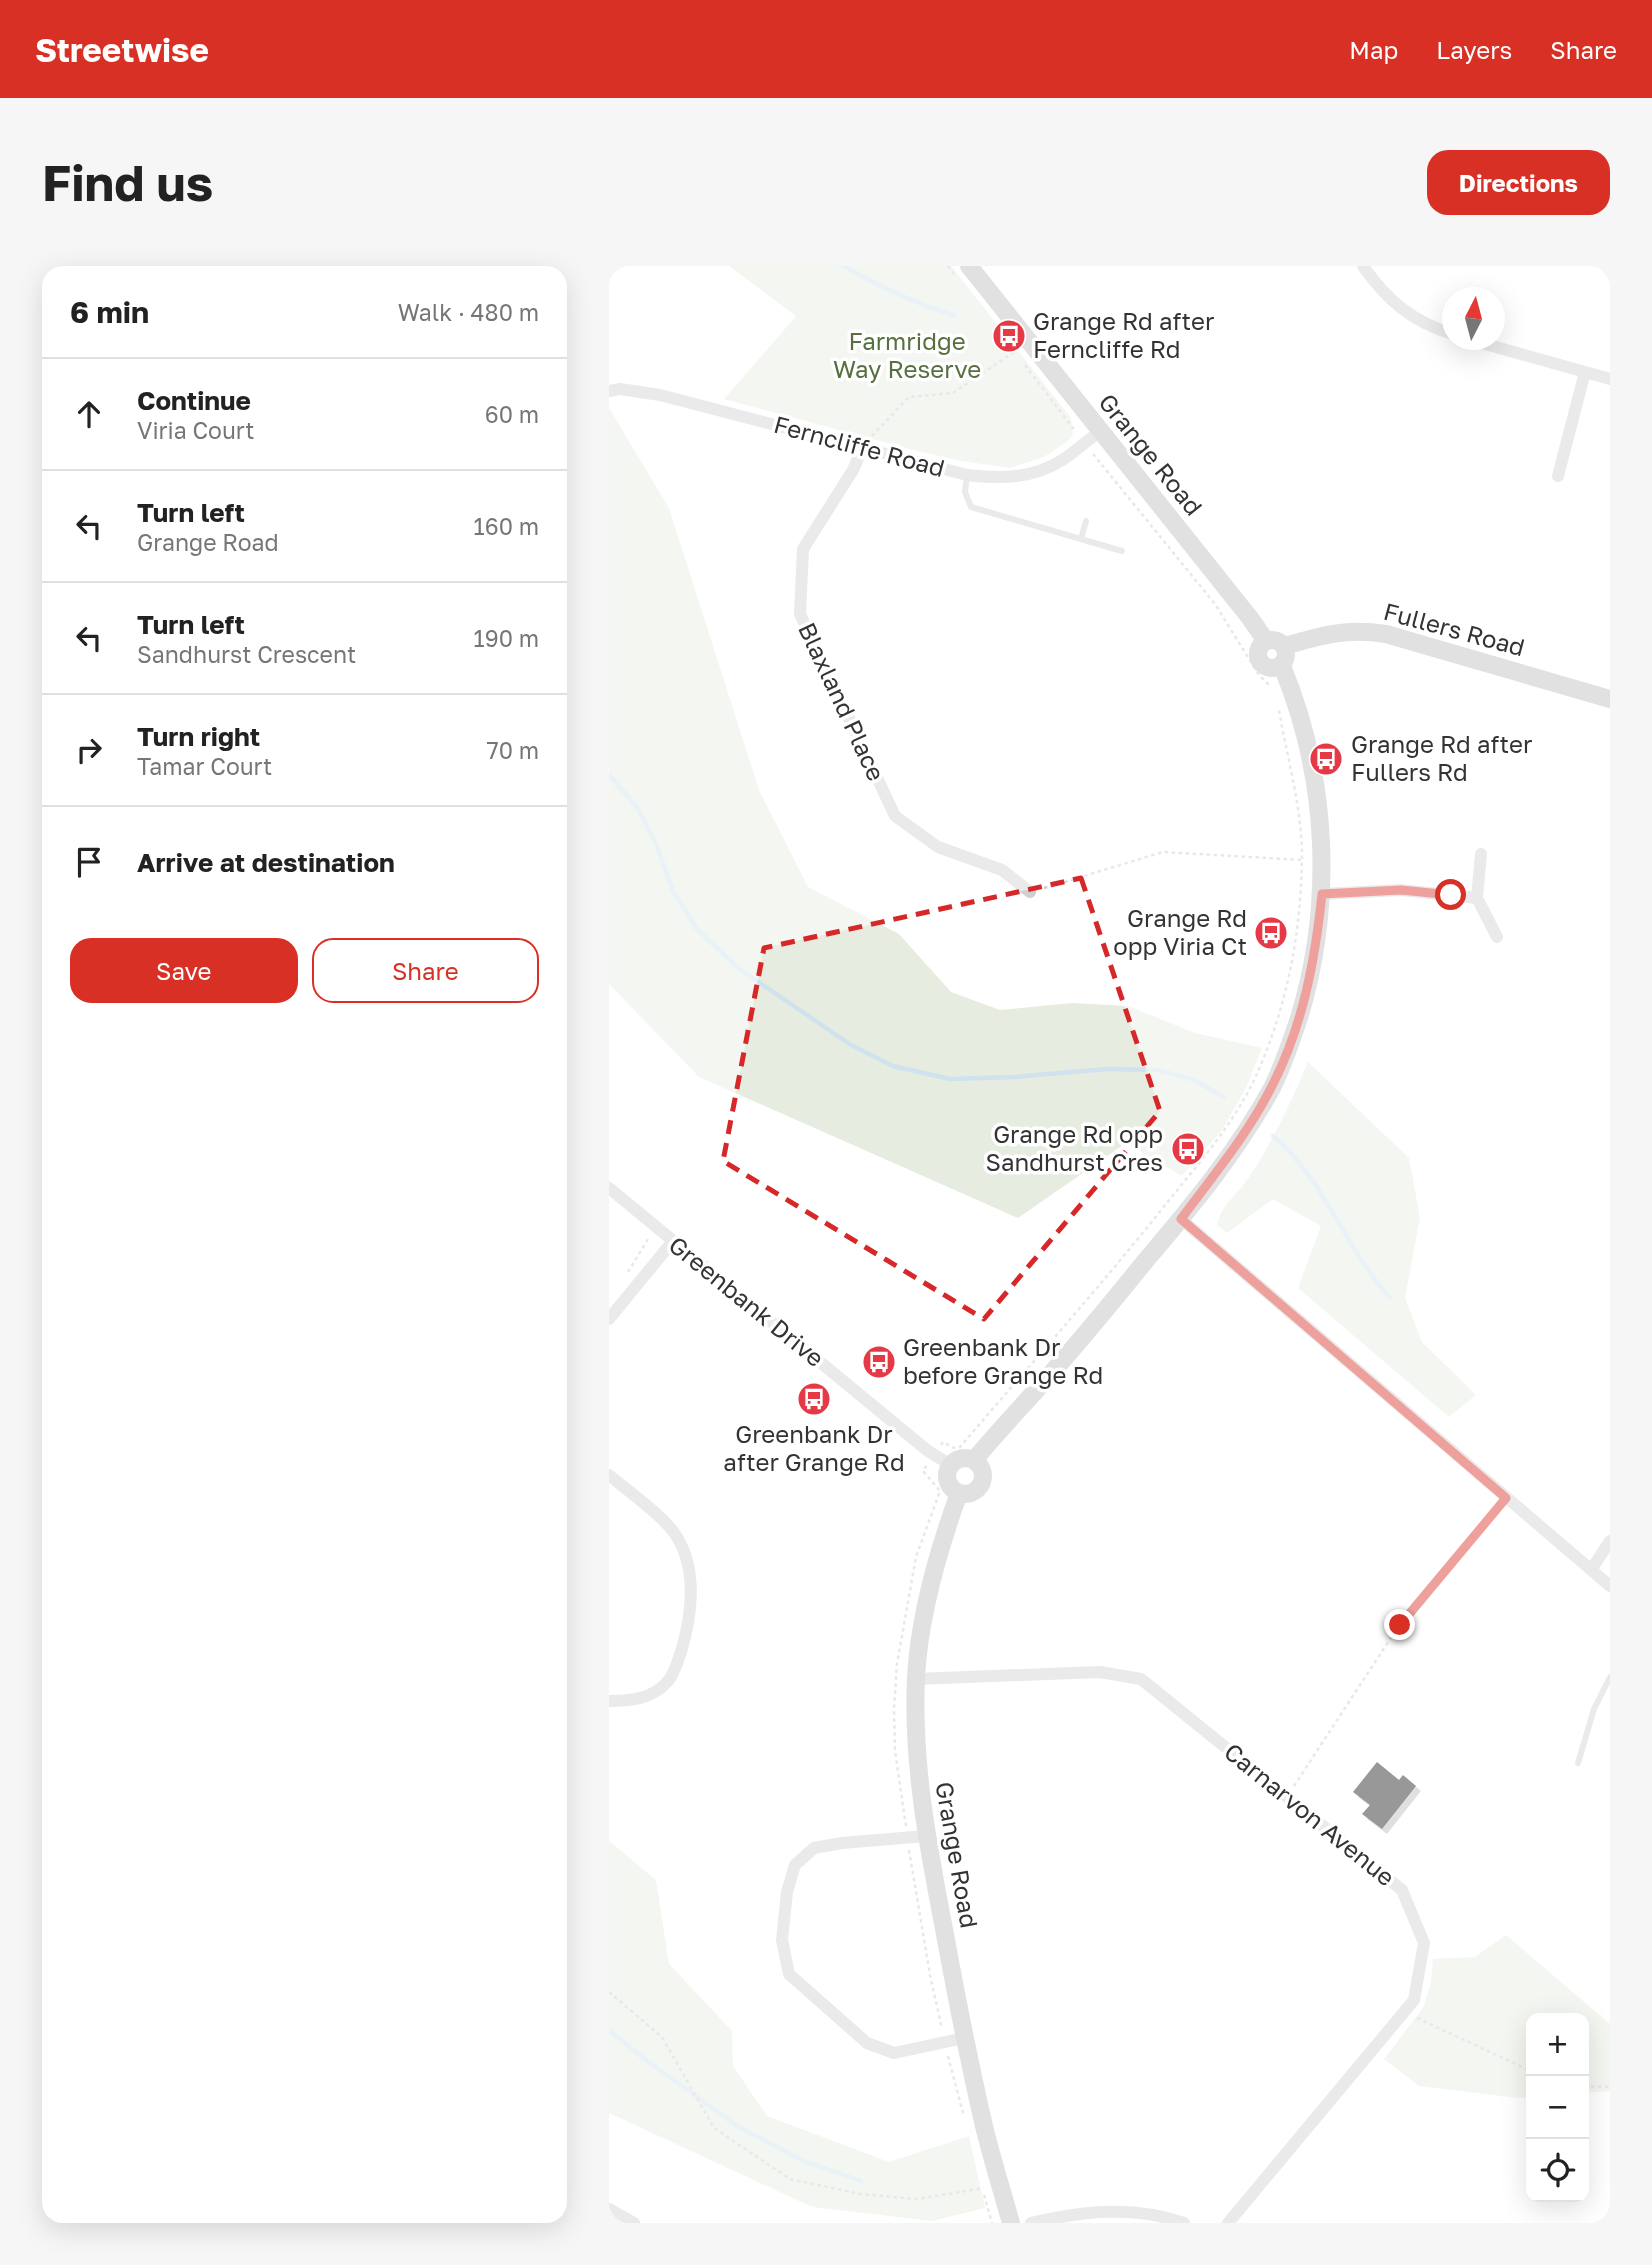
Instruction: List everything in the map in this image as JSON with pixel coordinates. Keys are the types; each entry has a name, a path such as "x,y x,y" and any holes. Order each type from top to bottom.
{"street":[{"path":"1363,266 1379,289 1407,314 1442,329"},
{"name":"Grange Road","path":"963,271 1029,342 1266,641"},
{"path":"1505,350 1610,379"},
{"path":"1558,476 1585,372"},
{"name":"Ferncliffe Road","path":"609,391 620,389 660,395 967,475 1012,478 1031,474 1064,458 1100,432"},
{"name":"Blaxland Place","path":"863,447 853,470 803,549 800,614 895,816 938,846 1002,870 1030,892"},
{"name":"Fullers Road","path":"1285,646 1335,632 1360,630 1386,634 1610,699"},
{"path":"1277,640 1285,646 1286,659 1282,666 1269,668 1260,661 1258,651 1266,641 1277,640"},
{"path":"974,1460 1055,1370 1181,1219 1243,1136 1273,1085 1293,1035 1314,964 1322,894 1322,861 1312,767 1296,701 1282,666"},
{"path":"1481,854 1477,898 1497,937"},
{"path":"1322,894 1401,890 1477,898"},
{"name":"Greenbank Drive","path":"609,1188 934,1455 951,1465"},
{"path":"1181,1219 1610,1586"},
{"path":"609,1318 673,1241"},
{"path":"960,1459 974,1460 982,1470 982,1484 972,1493 959,1493 954,1490 948,1482 947,1474 951,1465 960,1459"},
{"path":"609,1475 676,1536 688,1563 692,1591 686,1634 675,1670 667,1682 653,1693 635,1701 609,1701"},
{"name":"Grange Road","path":"959,1493 930,1586 916,1678 917,1768 926,1836 964,2038 985,2129 992,2187 1011,2223"},
{"path":"1591,1570 1610,1541"},
{"name":"Carnarvon Avenue","path":"916,1678 1100,1672 1141,1679 1402,1889 1424,1943 1414,2000 1228,2223"},
{"path":"926,1836 814,1848 795,1865 787,1892 782,1940 789,1974 867,2043 894,2053 964,2038"},
{"path":"609,2209 634,2223"},
{"path":"1031,2223 1073,2214 1133,2211 1184,2223"}],"lane":[{"path":"967,475 965,492 971,507 1122,551"},
{"path":"1081,539 1086,521"},
{"path":"1400,1625 1506,1498"},
{"path":"1578,1763 1594,1709 1610,1677"}],"path":[{"path":"947,266 963,271"},
{"path":"863,447 909,397 953,393 1029,342"},
{"path":"1022,361 1215,604 1259,676 1271,687 1275,696"},
{"path":"966,2126 930,1975 895,1751 897,1664 916,1557 939,1497 938,1486 923,1471 943,1443 954,1448 960,1447 1129,1251 1223,1132 1254,1079 1282,1008 1293,966 1300,903 1302,860 1297,805 1279,706"},
{"path":"1030,892 1163,852 1322,861"},
{"path":"626,1276 655,1227"},
{"path":"1298,1780 1400,1625"},
{"path":"609,1992 662,2037 714,2128 790,2179 861,2193 916,2199 992,2187 992,2223"},
{"path":"1405,2012 1526,2069"},
{"path":"1589,2086 1610,2087"}],"highlighted area":[{"path":"1081,878 1160,1111 984,1319 723,1161 764,948"}],"green space":[{"name":"Farmridge Way Reserve","path":"729,266 951,266 1071,418 1073,434 1068,441 1044,457 1010,468 917,451 724,399 796,316"},
{"path":"609,408 669,508 759,790 808,887 899,934 951,992 1000,1010 1072,1003 1128,1006 1195,1033 1262,1048 1246,1088 1222,1130 1182,1176 1126,1143 1018,1218 699,1077 609,984"},
{"path":"1308,1062 1409,1158 1420,1218 1405,1298 1422,1342 1476,1395 1449,1417 1298,1288 1321,1226 1273,1199 1227,1233 1217,1225 1225,1206 1247,1180 1265,1152"},
{"path":"609,1841 656,1880 669,1964 732,2031 733,2066 767,2116 889,2162 969,2136 985,2208 932,2221 812,2207 609,2113"},
{"path":"1506,1935 1610,2024 1610,2091 1589,2093 1589,2013 1526,2013 1526,2097 1419,2086 1384,2059 1423,2008 1431,1983 1433,1959 1475,1957"}],"building":[{"path":"1377,1762 1399,1780 1403,1775 1416,1786 1382,1829 1362,1814 1370,1805 1353,1792"}],"waterway":[{"path":"844,266 897,294 954,315"},
{"path":"609,775 637,807 656,844 673,891 696,928 738,968 851,1045 893,1066 950,1079 1108,1069 1157,1070 1192,1079 1224,1097"},
{"path":"1273,1136 1307,1173 1360,1258 1390,1298"},
{"path":"609,2030 737,2126 804,2161 861,2181"}],"place":[{"name":"Grange Rd after Ferncliffe Rd","path":"1009,336"},
{"name":"Grange Rd after Fullers Rd","path":"1326,759"},
{"name":"Grange Rd opp Viria Ct","path":"1271,933"},
{"name":"Grange Rd opp Sandhurst Cres","path":"1188,1149"},
{"name":"Greenbank Dr before Grange Rd","path":"879,1362"},
{"name":"Greenbank Dr after Grange Rd","path":"814,1399"}],"route":[{"path":"1400,1625 1506,1498 1181,1219 1243,1136 1273,1085 1293,1035 1314,964 1322,894 1401,890 1451,895"}]}
